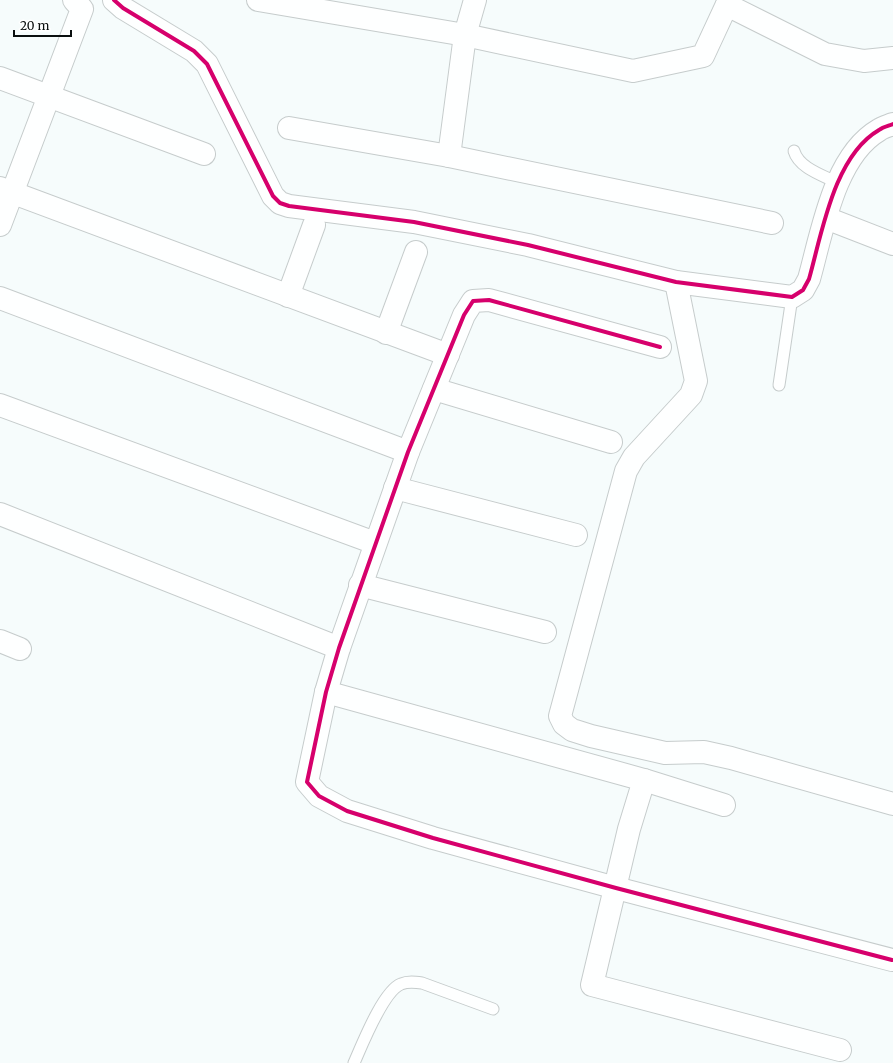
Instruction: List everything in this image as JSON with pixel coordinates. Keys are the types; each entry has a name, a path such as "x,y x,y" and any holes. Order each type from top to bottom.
{"street":[{"path":"0,225 6,190 50,97 82,9 74,0"},
{"path":"258,0 465,34 633,71 703,56 728,2 825,54 864,61 893,58"},
{"path":"449,156 465,34 475,0"},
{"path":"122,3 194,51 207,64 273,196 280,203 289,206 414,222 528,245 676,282 792,297 803,290 809,279 838,182 856,150 878,130 893,124"},
{"path":"0,78 204,154"},
{"path":"289,128 449,156 772,223"},
{"path":"6,190 448,355"},
{"path":"826,218 893,244"},
{"path":"288,296 314,225"},
{"path":"386,333 416,252"},
{"path":"676,282 696,381 694,389 691,395 634,457 626,471 560,716 564,724 572,730 591,736 665,753 704,752 731,758 893,804"},
{"path":"0,298 408,452"},
{"path":"660,347 489,300 473,301 464,314 408,452 360,585 326,692 307,782 319,796 347,811 433,838 616,888 892,960"},
{"path":"434,389 611,442"},
{"path":"0,405 375,543"},
{"path":"395,488 576,535"},
{"path":"0,514 339,648"},
{"path":"360,585 545,632"},
{"path":"0,641 20,649"},
{"path":"326,692 644,780 724,805"},
{"path":"644,780 629,829 592,985 840,1050"}],"lane":[{"path":"794,151 796,158 802,164 838,182"},
{"path":"779,385 792,297"},
{"path":"354,1063 374,1019 389,992 400,984 411,982 422,983 492,1008"}],"cycle path":[{"path":"114,0 123,8 194,51 207,64 273,196 280,203 289,206 414,222 528,245 676,282 792,297 803,290 809,279 825,218 841,176 851,158 864,142 884,127 893,124"},
{"path":"660,347 489,300 473,301 464,315 408,452 339,648 326,692 307,782 319,796 347,811 433,838 616,888 892,960"}]}
